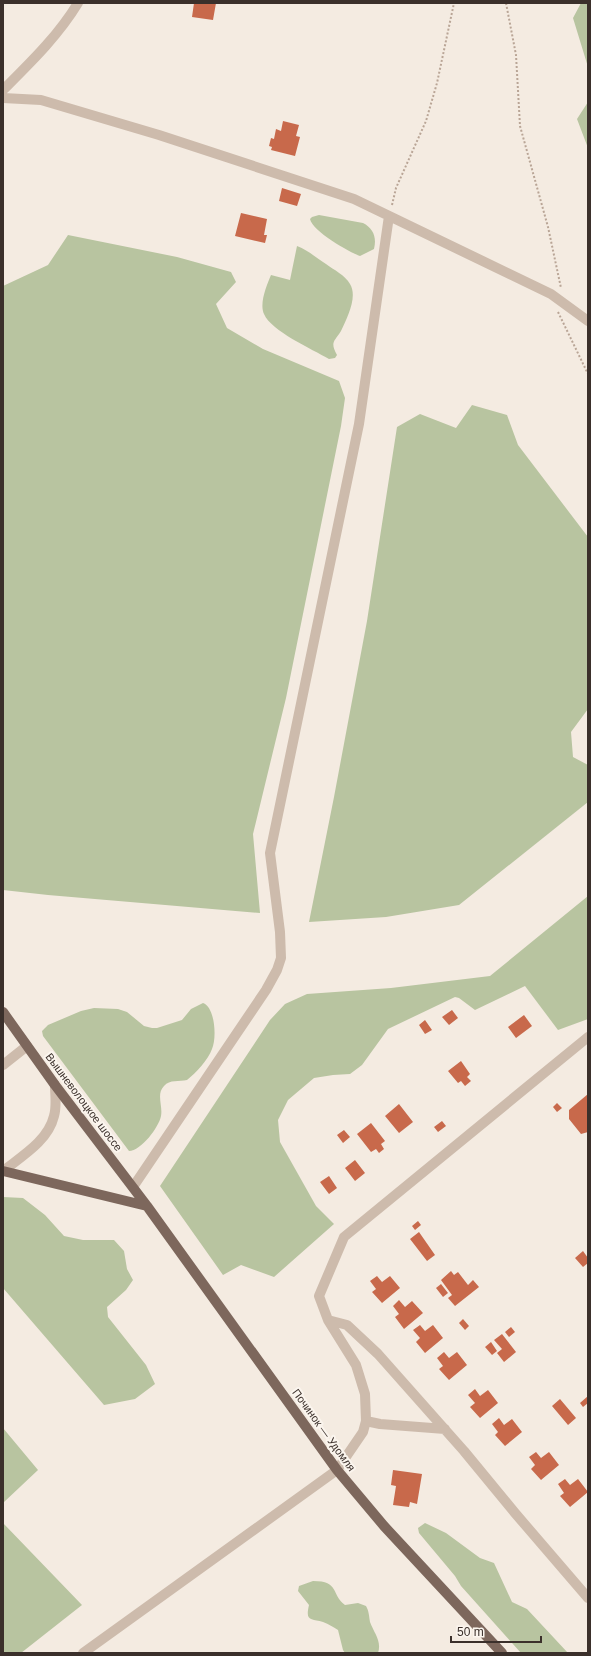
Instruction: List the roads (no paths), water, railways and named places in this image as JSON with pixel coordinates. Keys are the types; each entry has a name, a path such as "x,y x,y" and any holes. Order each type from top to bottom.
{"main road":[{"name":"Вышневолоцкое шоссе","path":"3,1012 147,1206"},
{"path":"3,1171 147,1206"},
{"name":"Починок — Удомля","path":"147,1206 338,1470 384,1526 502,1653"}],"street":[{"path":"3,90 34,60 70,16 78,3"},
{"path":"3,98 41,100 159,135 354,199 551,294 561,308 588,321"},
{"path":"133,1187 266,990 277,970 281,958 280,932 270,853 359,424 389,216"},
{"path":"83,1653 338,1470 364,1432 366,1421 365,1394 356,1365 328,1320 319,1296 344,1237 588,1038"},
{"path":"3,1065 27,1046"},
{"path":"3,1171 33,1148 49,1127 54,1117 55,1084"},
{"path":"328,1320 347,1325 378,1354 445,1429 588,1598"},
{"path":"366,1421 380,1424 445,1429"}]}
